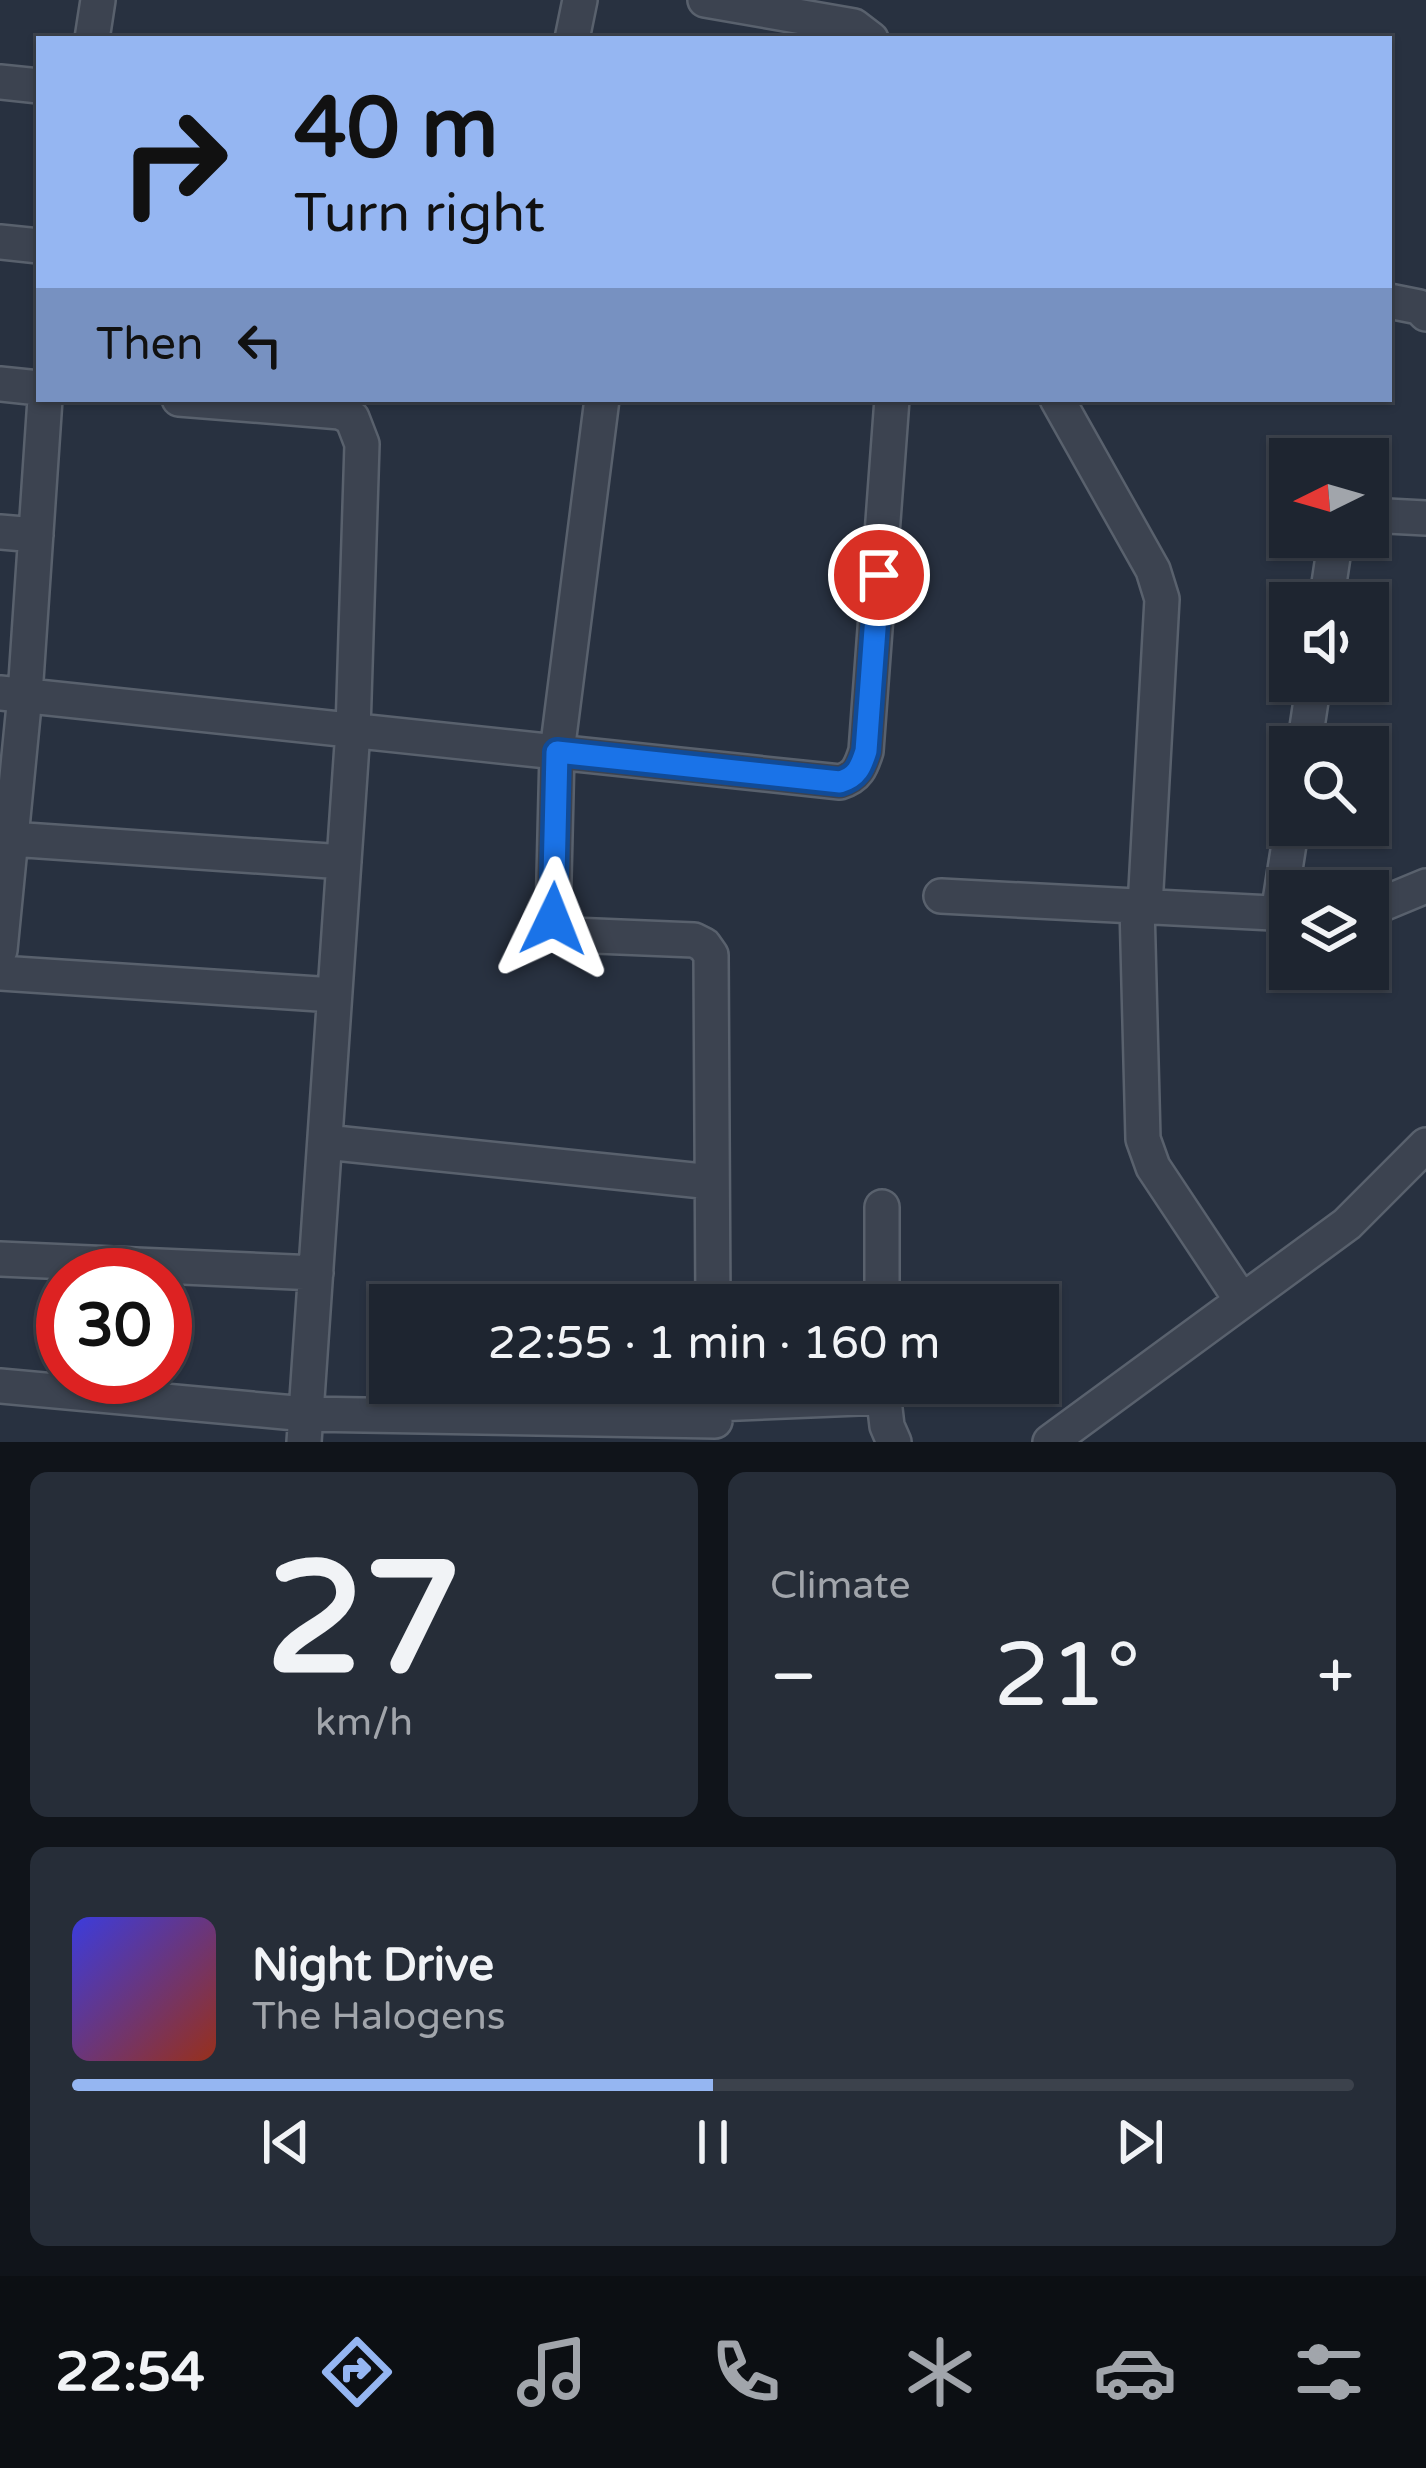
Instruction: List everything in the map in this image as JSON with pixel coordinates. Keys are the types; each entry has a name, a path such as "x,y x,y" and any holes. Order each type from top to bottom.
{"street":[{"path":"92,36 98,0"},
{"path":"573,36 580,0"},
{"path":"705,0 854,26 867,36"},
{"path":"0,82 36,86"},
{"path":"0,242 36,246"},
{"path":"1392,302 1426,314"},
{"path":"0,384 36,388"},
{"path":"0,950 11,838 12,694 36,535 46,402"},
{"path":"216,402 340,412 352,418 362,444 353,730 305,1428"},
{"path":"602,402 557,752 553,919 560,931 571,935 694,940 711,955 712,1284"},
{"path":"12,694 840,782 861,767 866,751 892,402"},
{"path":"1059,402 1159,584 1162,599 1141,907 1143,1139 1153,1167 1242,1301"},
{"path":"1389,516 1426,518"},
{"path":"0,532 36,535"},
{"path":"11,838 344,862"},
{"path":"1389,901 1426,886"},
{"path":"940,896 1269,913"},
{"path":"0,973 334,995"},
{"path":"325,1142 712,1182"},
{"path":"1050,1442 1347,1224 1426,1145"},
{"path":"882,1208 882,1284"},
{"path":"0,1259 316,1273"},
{"path":"0,1386 305,1428 602,1431 776,1404"},
{"path":"885,1404 894,1442"}],"route":[{"path":"553,919 557,752 840,782 851,778 866,751 879,575"}]}
